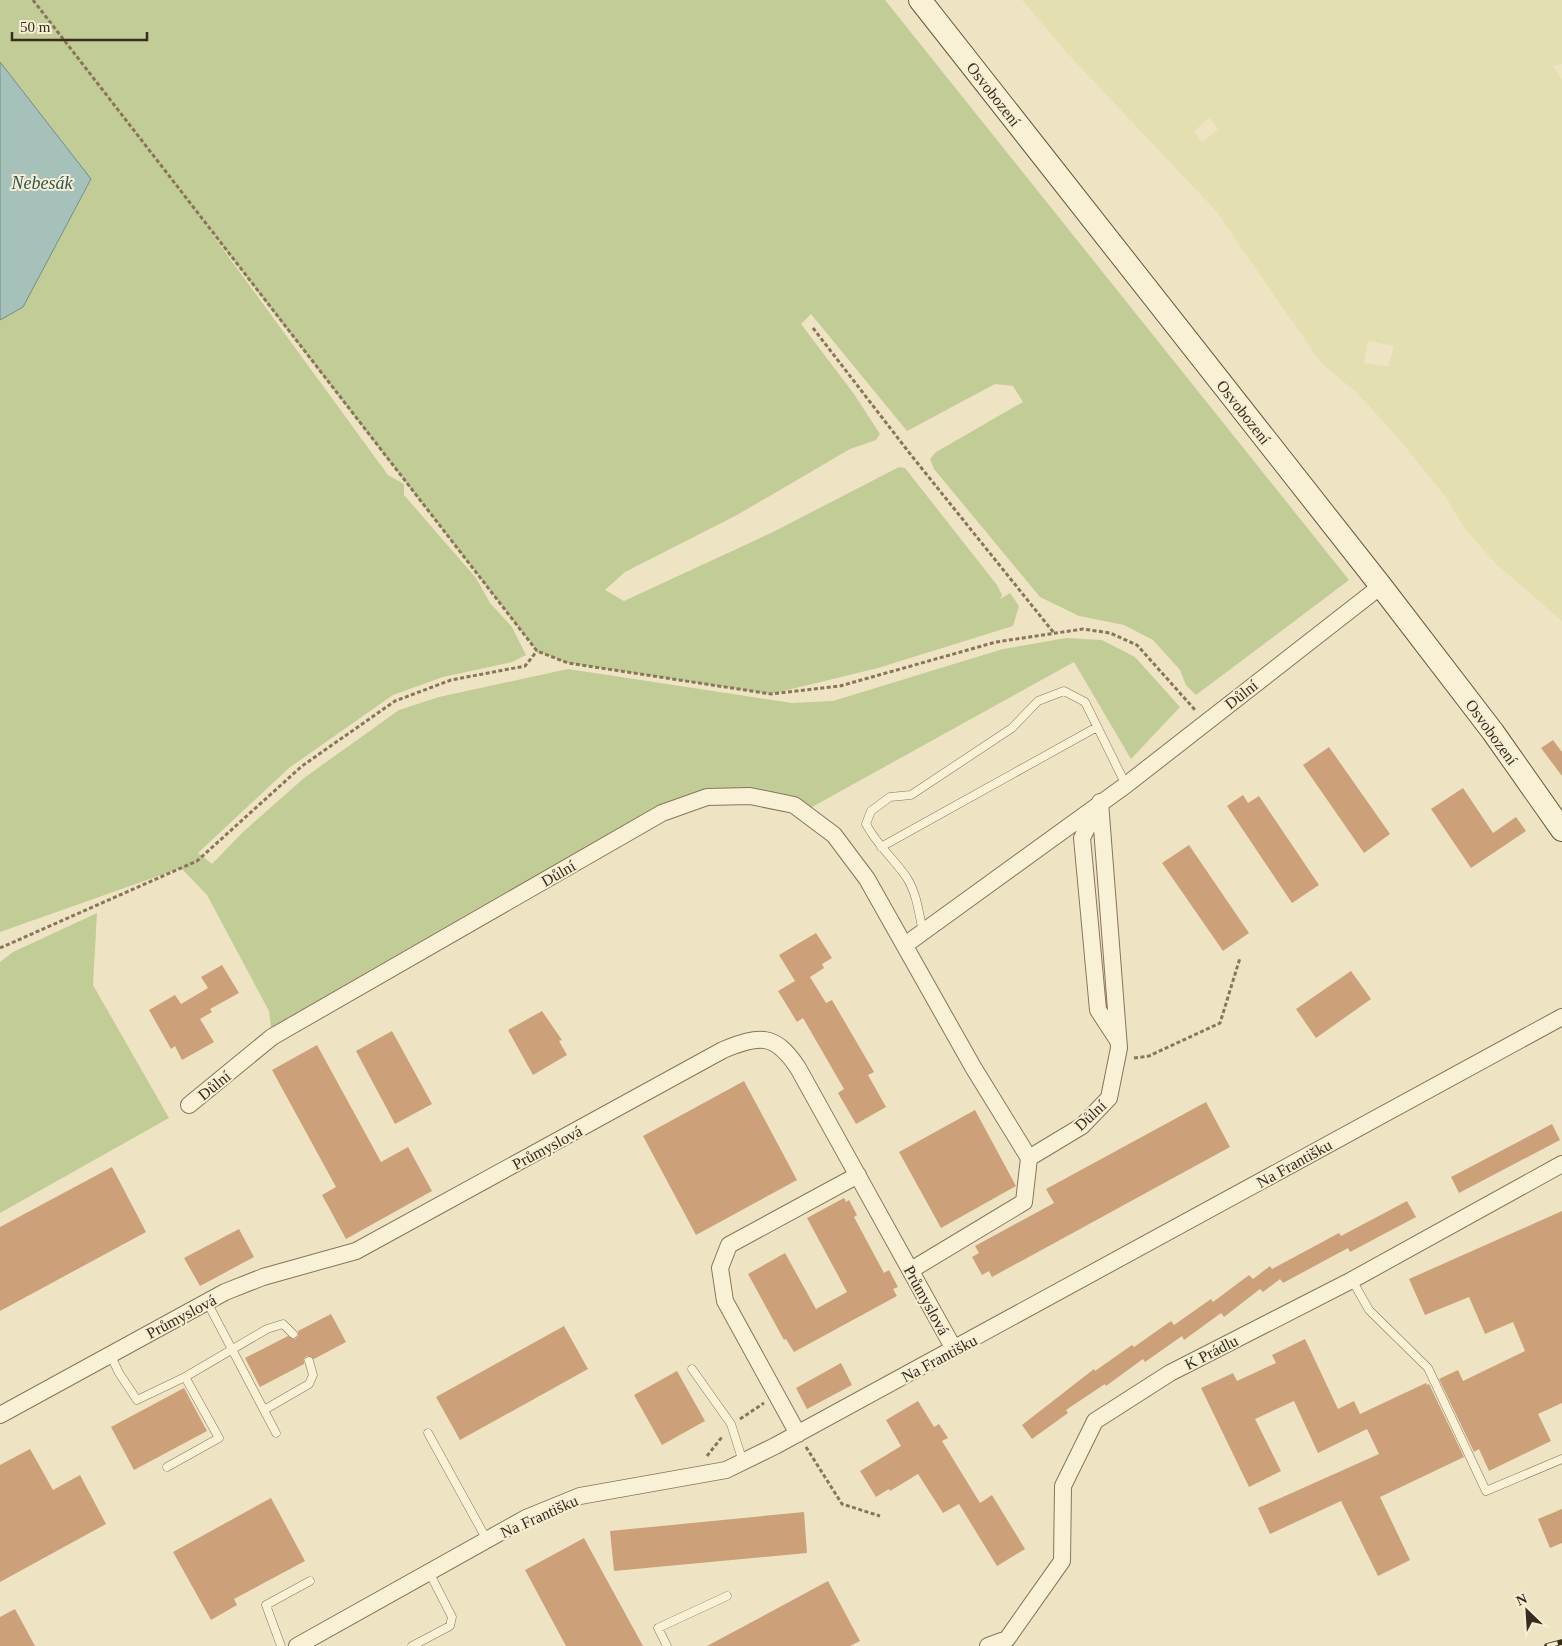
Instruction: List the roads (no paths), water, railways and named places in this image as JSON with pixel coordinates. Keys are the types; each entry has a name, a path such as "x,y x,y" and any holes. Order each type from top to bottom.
{"main road":[{"name":"Osvobození","path":"920,0 1381,586 1493,732 1562,830"}],"street":[{"name":"Důlní","path":"904,945 1126,785 1205,721 1381,586"},
{"name":"Důlní","path":"189,1105 272,1037 662,813 707,797 750,796 794,806 834,834 867,879 974,1068 1028,1158 1082,1126 1109,1098 1118,1041 1100,802"},
{"name":"Na Františku","path":"297,1646 526,1518 580,1496 726,1470 798,1434 954,1350 1562,1017"},
{"name":"Průmyslová","path":"0,1415 207,1302 263,1277 356,1250 723,1050 748,1040 768,1040 786,1050 858,1175 954,1350"},
{"path":"911,1270 1024,1202 1028,1158"},
{"name":"K Prádlu","path":"988,1646 1007,1639 1062,1562 1063,1486 1095,1421 1170,1374 1352,1280 1562,1164"},
{"path":"798,1434 725,1300 720,1268 729,1245 858,1175"}],"lane":[{"path":"923,932 914,895 907,879 881,847 866,824 871,811 890,797 911,795 1012,728 1038,701 1064,691 1085,702 1126,785"},
{"path":"881,847 1097,727"},
{"path":"1352,1280 1368,1310 1428,1368 1486,1491 1562,1459"},
{"path":"207,1302 276,1433"},
{"path":"110,1354 119,1373 136,1400 185,1377 267,1329 282,1324 293,1334"},
{"path":"264,1410 309,1384 312,1375 309,1361"},
{"path":"692,1369 730,1424 742,1462"},
{"path":"166,1466 219,1438 185,1377"},
{"path":"428,1433 487,1540"},
{"path":"412,1646 450,1626 452,1617 429,1572"},
{"path":"281,1646 266,1605 310,1582"},
{"path":"666,1646 658,1628 727,1596"}],"water":[{"name":"Nebesák","path":"0,62 91,179 23,307 0,320"}],"railway":[{"path":"1547,1646 1562,1642"}]}
